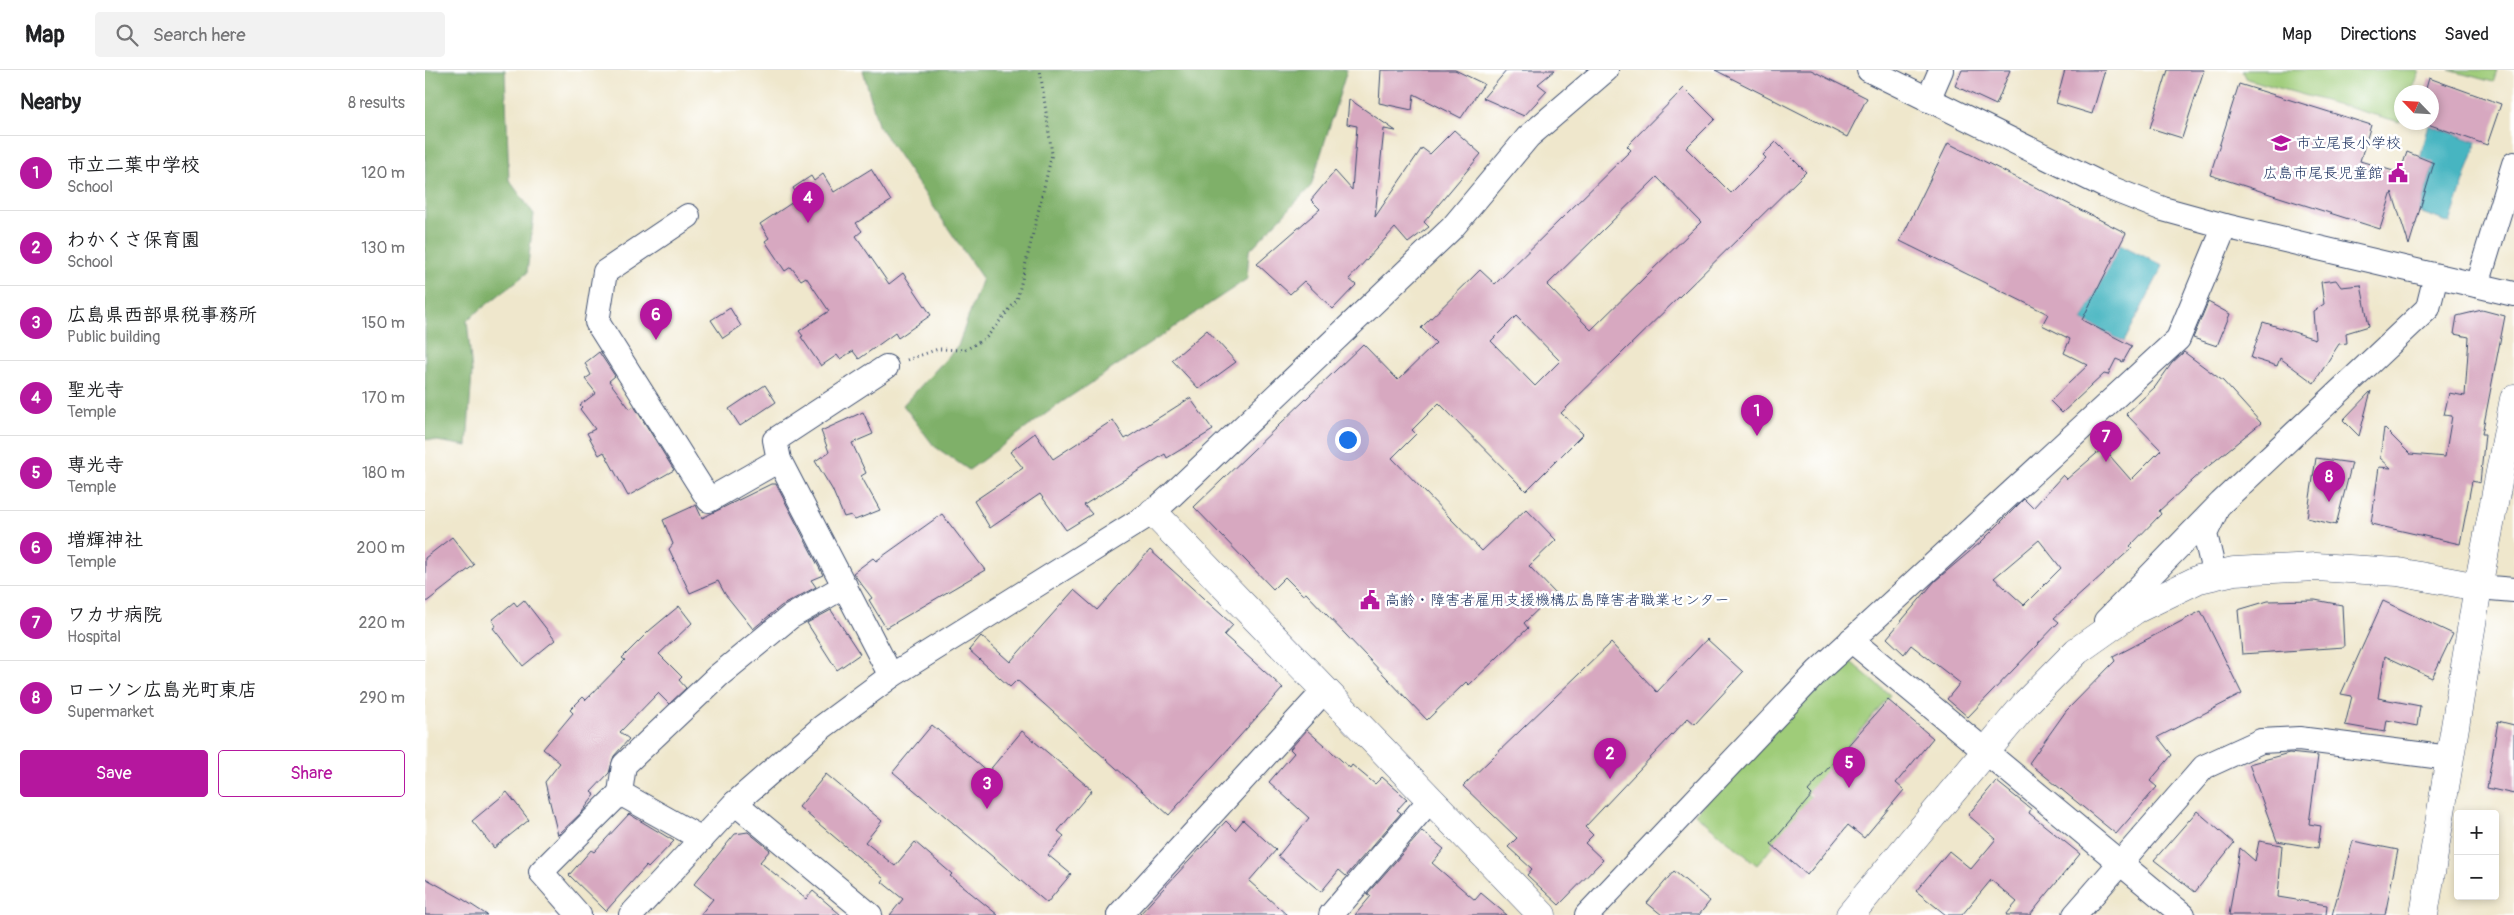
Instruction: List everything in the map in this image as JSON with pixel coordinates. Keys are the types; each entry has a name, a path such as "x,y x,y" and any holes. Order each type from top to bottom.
{"street":[{"path":"631,915 735,802 821,728 891,676 1153,512 1452,228 1528,137 1606,70"},
{"path":"1869,70 2105,186 2163,209 2225,226 2514,294"},
{"path":"1928,100 1941,70"},
{"path":"2477,285 2514,164"},
{"path":"688,216 605,272 597,322 709,500 779,460"},
{"path":"1587,915 1818,671 2178,339 2225,226"},
{"path":"1850,915 2027,702 2221,503 2428,308 2436,276"},
{"path":"886,367 775,440 779,460 891,676"},
{"path":"2424,915 2478,586 2514,399"},
{"path":"2215,576 2205,534 2209,522 2221,503"},
{"path":"1153,512 1543,915"},
{"path":"2077,651 2135,610 2199,580 2234,571 2316,567 2398,572 2478,586 2514,590"},
{"path":"579,915 541,872 620,793 624,765 718,676 790,617 845,586"},
{"path":"1851,640 2183,915"},
{"path":"1119,915 1325,690"},
{"path":"2075,915 2203,767 2261,741 2299,739 2450,758"},
{"path":"620,793 702,839"},
{"path":"1331,915 1431,799"},
{"path":"735,802 871,915"}],"path":[{"path":"886,367 938,349 965,350 986,338 1017,300 1052,154 1040,70"}],"green space":[{"path":"425,70 505,70 509,180 534,214 527,273 467,320 472,372 467,446 425,439"},
{"path":"863,70 1347,70 1311,186 1249,251 1247,279 1062,402 969,470 934,446 903,405 958,346 982,278 878,125"},
{"path":"2242,70 2419,70 2414,85 2394,85 2394,120 2247,79"},
{"path":"2449,70 2497,70 2493,82"},
{"path":"1852,663 1890,695 1807,794 1813,799 1757,865 1695,814 1838,664"}],"water":[{"path":"2439,129 2477,142 2450,223 2419,212 2434,164 2420,158 2428,130"},
{"path":"2120,244 2163,266 2124,342 2082,320"}],"building":[{"path":"1381,70 1455,70 1484,84 1461,118 1414,94 1412,110 1379,103"},
{"path":"1507,70 1555,70 1538,84 1547,91 1524,116 1483,98"},
{"path":"1715,70 1811,70 1867,98 1847,137"},
{"path":"1962,70 2010,70 1996,105 1955,86"},
{"path":"2065,70 2105,70 2092,114 2056,103"},
{"path":"2168,70 2204,70 2182,138 2150,128"},
{"path":"2429,78 2501,104 2487,145 2439,128 2439,85 2427,85"},
{"path":"2239,84 2371,125 2360,161 2400,173 2407,152 2434,163 2409,245 2392,192 2380,229 2210,175"},
{"path":"1684,88 1715,119 1686,148 1731,193 1766,158 1763,155 1776,142 1806,172 1561,413 1583,434 1526,491 1439,403 1412,430 1416,434 1392,458 1482,551 1526,509 1556,540 1529,566 1555,593 1524,623 1528,628 1469,685 1466,682 1427,720 1306,593 1303,595 1285,577 1273,589 1194,507 1363,344 1398,380 1436,343 1421,328 1480,270 1495,284 1631,150 1627,146","holes":["1657,177 1701,222 1591,330 1547,285","1516,316 1560,361 1535,386 1491,341"]},
{"path":"1349,99 1396,131 1384,129 1375,217 1422,148 1430,154 1454,130 1481,154 1424,222 1429,227 1408,243 1395,228 1349,279 1356,285 1333,309 1304,281 1290,294 1257,264 1320,209 1311,200 1335,171 1352,190 1357,126 1347,124"},
{"path":"1948,143 2126,233 2082,320 2132,346 2123,362 2116,359 2108,375 2104,374 2062,413 2050,401 2088,365 2064,353 2070,339 2042,325 2048,314 1900,241"},
{"path":"871,169 891,201 856,223 862,231 856,236 889,284 903,273 931,315 898,338 895,333 859,359 853,351 840,359 837,355 821,366 799,331 829,311 806,277 801,280 791,267 785,271 765,241 769,238 760,224 799,198 793,188 811,176 814,181 823,174 834,192"},
{"path":"2336,280 2341,287 2361,285 2369,326 2346,333 2347,343 2339,344 2314,383 2280,358 2277,366 2251,358 2263,322 2315,339 2313,311 2324,304 2321,282"},
{"path":"2208,302 2230,314 2217,346 2193,338"},
{"path":"730,308 741,326 723,338 711,320"},
{"path":"2482,310 2505,316 2482,434 2485,434 2480,483 2472,481 2460,544 2371,524 2379,467 2391,468 2380,458 2384,428 2410,454 2445,457 2452,416 2444,415 2449,393 2465,396 2469,337 2454,334 2457,316"},
{"path":"1207,330 1236,362 1199,389 1172,360"},
{"path":"599,352 615,376 609,381 630,409 634,406 674,470 628,496 604,452 599,455 587,433 595,429 580,409 582,407 580,405 596,393 585,379 591,375 585,363"},
{"path":"2184,352 2223,381 2261,423 2205,469 2159,511 2161,514 2130,546 2132,548 2054,618 2059,622 1968,717 1947,699 1960,683 1911,645 1904,654 1887,638 1935,581 1981,542 2024,499 2033,508 2063,475 2067,479 2103,448 2131,480 2161,450 2126,414 2155,387 2172,363","holes":["2039,540 2061,568 2024,605 1994,578"]},
{"path":"765,385 776,402 740,426 729,409"},
{"path":"2371,391 2359,436 2343,420"},
{"path":"1190,398 1213,430 1167,458 1165,454 1084,505 1092,514 1066,530 1040,494 990,528 974,501 1023,468 1010,452 1035,433 1053,459 1113,420 1125,439"},
{"path":"863,412 873,434 852,443 866,473 861,476 880,510 855,520 851,515 844,517 832,489 815,461 829,452 821,431"},
{"path":"2316,458 2352,463 2336,525 2307,518"},
{"path":"771,484 776,484 823,575 811,580 816,587 781,606 753,629 725,594 718,581 690,593 669,549 673,544 663,520 696,505 702,518"},
{"path":"942,514 985,570 886,628 869,600 872,598 853,573 873,558 876,561"},
{"path":"452,537 474,565 425,603 425,558"},
{"path":"1150,550 1233,625 1224,635 1283,688 1169,815 1017,680 1010,687 969,650 981,636 1010,662 1074,590 1097,610"},
{"path":"524,600 555,640 523,666 493,628 496,626 492,620 514,602 517,606"},
{"path":"2315,600 2342,605 2344,647 2242,654 2238,610 2268,601"},
{"path":"2383,601 2453,634 2432,678 2385,656 2378,698 2420,706 2417,726 2387,720 2385,732 2345,725 2352,696 2341,694"},
{"path":"679,606 692,623 659,654 682,677 679,680 686,688 669,704 658,693 620,732 629,739 614,756 609,773 591,792 595,795 582,812 558,835 545,782 560,763 543,749 573,713 570,710 583,697 586,700 625,660 622,658 649,631"},
{"path":"831,610 860,654 837,670 807,623"},
{"path":"2201,611 2242,694 2158,737 2172,755 2150,781 2157,787 2116,834 2029,763 2066,711 2115,661 2113,657"},
{"path":"1707,639 1743,672 1695,724 1688,718 1585,827 1593,835 1585,843 1603,860 1559,905 1527,875 1532,869 1508,847 1517,838 1463,786 1611,643 1657,692"},
{"path":"1888,700 1933,738 1896,783 1904,790 1864,838 1848,825 1807,875 1771,844 1812,795 1808,791"},
{"path":"2498,721 2514,725 2514,794 2487,788"},
{"path":"932,725 988,772 1022,731 1092,790 1058,831 1064,836 1048,855 1071,874 1047,903 893,772"},
{"path":"1307,730 1350,768 1352,765 1375,784 1382,777 1407,799 1397,810 1401,813 1346,876 1339,870 1321,892 1278,856 1309,818 1269,782 1294,753 1290,749"},
{"path":"2289,753 2318,756 2309,824 2321,826 2318,848 2277,841 2249,764"},
{"path":"826,774 882,821 865,842 895,866 915,842 952,874 950,876 998,915 890,915 903,899 882,882 884,879 799,807"},
{"path":"1996,781 2031,809 2029,813 2080,854 2030,915 2006,915 2017,902 1991,880 1962,915 1946,915 1916,891 1949,851 1971,869 1996,839 1968,815"},
{"path":"507,792 529,820 494,848 472,821"},
{"path":"2197,811 2234,843 2195,892 2154,860"},
{"path":"629,814 674,841 648,868 646,866 606,911 569,875 591,850 594,852"},
{"path":"1243,820 1276,850 1249,881 1287,915 1139,915 1226,821 1235,830"},
{"path":"1422,831 1444,849 1432,863 1475,900 1481,893 1507,915 1355,915 1371,896 1367,894"},
{"path":"748,832 770,850 760,862 806,899 813,891 841,915 700,915 713,899 694,884 735,834"},
{"path":"2259,841 2282,845 2278,897 2327,905 2326,915 2229,915 2240,848 2255,861"},
{"path":"2353,841 2398,850 2385,915 2332,915"},
{"path":"1674,871 1710,901 1699,915 1662,915 1647,903"},
{"path":"425,878 461,898 487,915 425,915"}],"place":[{"name":"市立尾長小学校","path":"2281,143"},
{"name":"広島市尾長児童館","path":"2398,173"},
{"name":"聖光寺","path":"808,223"},
{"name":"増輝神社","path":"656,340"},
{"name":"市立二葉中学校","path":"1757,436"},
{"name":"ワカサ病院","path":"2106,462"},
{"name":"ローソン広島光町東店","path":"2329,502"},
{"name":"高齢・障害者雇用支援機構広島障害者職業センター","path":"1370,600"},
{"name":"わかくさ保育園","path":"1610,779"},
{"name":"専光寺","path":"1849,788"},
{"name":"広島県西部県税事務所","path":"987,809"}]}
